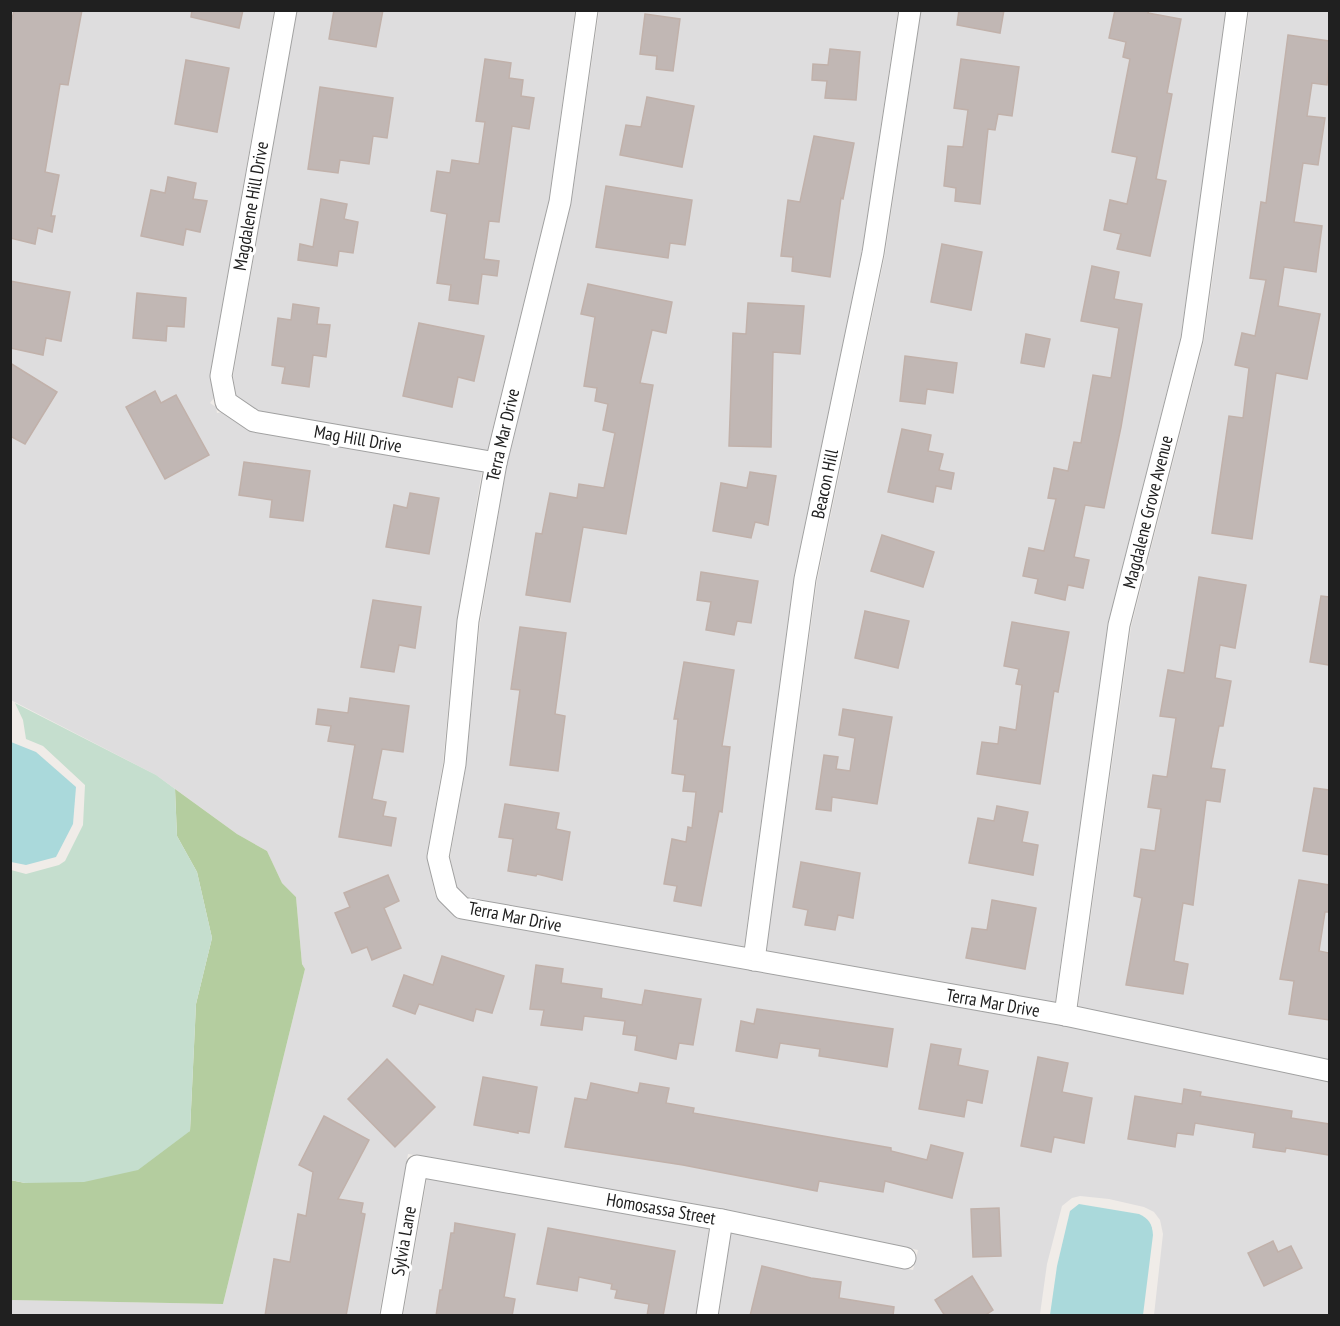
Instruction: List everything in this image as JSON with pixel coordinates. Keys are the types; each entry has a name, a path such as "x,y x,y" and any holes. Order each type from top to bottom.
{"street":[{"name":"Magdalene Hill Drive","path":"226,402 221,376 286,10"},
{"name":"Terra Mar Drive","path":"587,10 560,202 496,463 468,621 455,765 438,857 447,893 462,908 1065,1015 1329,1071"},
{"name":"Beacon Hill","path":"754,960 805,579 873,253 909,10"},
{"name":"Magdalene Grove Avenue","path":"1065,1015 1119,625 1192,339 1237,10"},
{"name":"Mag Hill Drive","path":"226,402 254,421 496,463"},
{"name":"Homosassa Street","path":"417,1166 722,1220 904,1258"},
{"name":"Sylvia Lane","path":"391,1316 417,1166"},
{"path":"707,1316 722,1220"}],"shaded area":[{"path":"10,11 274,11 210,374 214,398 210,403 216,407 217,413 223,412 482,471 457,619 443,763 427,855 435,895 453,915 1064,1025 1329,1082 1329,1315 1154,1315 1163,1234 1160,1220 1154,1212 1144,1207 1109,1199 1080,1196 1072,1198 1062,1206 1047,1264 1040,1314 1037,1315 719,1315 731,1232 913,1270 918,1250 734,1211 408,1154 379,1315 11,1315 11,1300 223,1304 305,969 302,964 296,897 282,883 267,851 237,834 156,775 11,700"},
{"path":"297,11 575,11 549,200 487,451 259,411 236,396 233,376"},
{"path":"599,11 898,11 862,251 794,577 744,948 467,899 457,889 450,857 466,766 480,623 507,465 571,204"},
{"path":"921,11 1226,11 1181,336 1108,623 1055,1003 766,952 817,581 885,254"},
{"path":"1249,11 1329,11 1329,1061 1078,1007 1131,627 1204,340"},
{"path":"427,1178 709,1228 696,1315 403,1316"}],"green space":[{"path":"15,703 156,775 175,789 177,836 197,872 212,938 196,1004 190,1131 138,1170 84,1182 25,1183 11,1180 11,870 26,874 59,865 65,861 83,825 85,785 43,746 26,739 23,720"},
{"path":"175,789 237,834 267,851 282,883 296,897 302,964 305,969 223,1304 11,1300 10,1180 25,1183 190,1131 196,1004 212,938 197,872 177,836"}],"water":[{"path":"11,742 36,752 76,787 73,824 56,857 26,865 11,862"},
{"path":"1079,1204 1139,1214 1152,1227 1153,1235 1143,1315 1050,1315 1057,1266 1070,1211"}],"building":[{"path":"14,10 82,10 68,85 60,84 45,172 59,175 51,216 55,216 52,232 38,228 35,244 10,238 10,29"},
{"path":"192,10 243,10 239,28 191,17"},
{"path":"334,10 383,10 376,47 329,39"},
{"path":"959,10 1004,10 1000,33 957,25"},
{"path":"1115,10 1149,10 1148,13 1181,19 1167,93 1172,94 1156,179 1166,181 1150,256 1117,249 1121,234 1104,230 1110,200 1127,204 1137,157 1112,152 1130,59 1123,57 1126,42 1109,38"},
{"path":"645,14 680,19 673,71 656,69 657,56 640,54"},
{"path":"1288,35 1329,41 1329,64 1327,85 1312,83 1307,116 1325,118 1318,165 1303,163 1294,222 1322,226 1316,272 1284,267 1278,306 1320,314 1307,379 1276,373 1252,539 1212,533 1229,416 1243,418 1249,368 1235,365 1242,333 1255,336 1266,280 1250,278 1261,202 1266,203"},
{"path":"830,49 860,52 856,100 825,98 827,81 812,80 813,64 828,65"},
{"path":"485,59 511,63 509,78 523,80 521,96 534,98 529,129 512,126 499,222 489,221 484,259 499,261 497,276 482,274 478,304 449,300 451,285 437,283 447,214 431,211 437,171 450,173 452,160 479,164 485,122 476,121"},
{"path":"961,59 1019,67 1012,116 998,114 995,130 988,129 980,204 955,201 956,188 944,186 948,146 963,147 968,110 954,108"},
{"path":"186,60 229,68 217,132 175,124"},
{"path":"320,87 393,98 387,138 373,136 369,164 340,160 338,173 308,169"},
{"path":"647,97 694,106 682,167 620,155 626,125 641,127"},
{"path":"814,136 854,143 843,199 841,198 830,277 792,271 793,257 781,256 788,200 800,202"},
{"path":"168,177 196,183 193,199 207,201 200,232 186,229 183,245 141,236 151,190 165,193"},
{"path":"606,186 692,200 685,245 670,243 668,258 596,247"},
{"path":"321,199 347,204 344,219 358,222 353,253 339,251 337,266 298,260 300,244 313,247"},
{"path":"942,244 982,252 971,310 931,302"},
{"path":"1092,266 1119,272 1114,299 1142,304 1121,427 1104,508 1085,505 1074,557 1089,560 1083,588 1068,585 1065,600 1035,593 1038,579 1023,576 1029,548 1044,551 1056,499 1048,498 1054,468 1068,471 1074,442 1081,443 1093,375 1111,378 1119,328 1081,321"},
{"path":"10,281 70,292 61,341 46,338 43,355 10,348"},
{"path":"588,284 672,302 666,333 652,330 640,383 653,385 626,534 583,527 570,602 526,595 536,533 542,534 550,493 577,498 579,484 604,488 615,433 603,430 608,404 595,401 597,388 584,386 595,317 581,314"},
{"path":"137,293 186,298 184,327 167,326 166,341 133,338"},
{"path":"748,303 804,306 800,354 773,352 771,447 729,446 733,333 746,334"},
{"path":"293,304 319,308 317,324 330,325 326,357 313,355 309,387 282,383 285,367 272,365 278,318 291,320"},
{"path":"419,323 484,336 474,381 458,377 452,407 403,396"},
{"path":"1026,334 1050,339 1044,367 1021,363"},
{"path":"905,356 957,363 953,393 927,389 925,404 900,401"},
{"path":"10,363 57,392 25,444 10,436"},
{"path":"155,391 161,403 176,395 209,455 165,479 126,407"},
{"path":"902,429 931,435 928,451 943,454 939,470 954,473 951,489 936,486 933,502 888,492"},
{"path":"244,462 310,471 303,521 270,517 272,500 239,495"},
{"path":"750,472 776,476 768,525 755,522 751,538 713,531 721,483 747,488"},
{"path":"410,493 439,498 429,554 386,547 394,505 407,508"},
{"path":"882,535 934,552 923,587 871,571"},
{"path":"701,572 758,581 751,623 737,621 734,635 706,630 711,602 697,600"},
{"path":"1199,577 1246,585 1235,648 1220,645 1215,678 1231,681 1223,726 1219,726 1211,768 1225,770 1220,802 1206,800 1193,905 1183,903 1174,961 1188,964 1183,994 1126,985 1142,898 1134,896 1141,849 1155,851 1161,809 1148,807 1153,775 1167,777 1176,718 1160,716 1168,670 1184,673"},
{"path":"1321,596 1329,597 1329,665 1310,662"},
{"path":"373,600 421,607 415,648 399,645 394,672 361,667"},
{"path":"865,611 909,621 898,668 855,658"},
{"path":"1012,622 1069,632 1058,692 1054,691 1040,784 977,774 982,742 998,744 1000,727 1016,730 1022,685 1016,684 1019,669 1004,666"},
{"path":"520,627 566,633 555,714 565,716 558,771 510,765 520,690 511,689"},
{"path":"684,662 734,670 722,746 730,747 722,812 719,811 701,906 674,901 677,886 664,884 672,839 686,842 688,827 692,828 696,792 683,791 685,775 672,773 678,719 674,719"},
{"path":"350,698 409,706 403,752 382,749 372,799 386,802 383,816 396,818 391,846 339,837 355,745 328,741 331,726 316,724 318,709 348,713"},
{"path":"843,709 892,717 877,804 832,797 831,811 816,809 824,755 838,757 836,769 850,771 855,738 839,735"},
{"path":"1314,788 1329,790 1329,855 1303,851"},
{"path":"505,804 559,813 556,829 570,832 562,880 537,874 536,876 508,871 513,839 499,837"},
{"path":"997,806 1028,812 1022,842 1038,845 1033,875 969,863 978,818 994,821"},
{"path":"801,862 860,873 853,918 838,915 835,930 805,925 808,910 793,907"},
{"path":"388,875 399,901 384,908 401,948 372,960 367,947 352,953 335,913 350,907 344,893"},
{"path":"1299,880 1329,885 1329,912 1325,912 1319,951 1329,953 1329,1020 1289,1014 1294,981 1280,979"},
{"path":"992,900 1036,908 1025,969 966,958 972,928 987,930"},
{"path":"442,956 504,976 492,1013 476,1009 473,1021 419,1004 415,1014 393,1006 404,975 433,985"},
{"path":"536,965 563,969 561,983 602,989 601,998 642,1005 645,990 701,999 693,1045 679,1043 676,1059 635,1050 637,1036 623,1034 625,1021 584,1016 582,1030 541,1025 544,1010 530,1009"},
{"path":"757,1009 893,1029 887,1067 819,1056 820,1049 780,1043 777,1058 736,1051 741,1021 754,1024"},
{"path":"931,1044 961,1049 958,1065 988,1071 982,1103 967,1100 964,1117 919,1109"},
{"path":"1038,1057 1068,1063 1062,1092 1092,1098 1084,1143 1054,1137 1051,1152 1021,1146"},
{"path":"387,1059 435,1107 395,1147 348,1099"},
{"path":"483,1077 537,1087 529,1133 474,1125"},
{"path":"591,1083 638,1093 640,1083 669,1088 666,1103 694,1108 693,1113 891,1148 891,1151 927,1160 931,1145 963,1153 952,1198 885,1181 883,1192 819,1181 817,1191 683,1165 565,1147 575,1098 587,1100"},
{"path":"1184,1089 1201,1092 1200,1096 1292,1111 1291,1118 1329,1124 1329,1155 1286,1148 1285,1152 1253,1147 1255,1133 1195,1123 1193,1135 1177,1133 1175,1147 1128,1139 1135,1096 1182,1104"},
{"path":"324,1116 369,1140 338,1199 363,1203 361,1213 365,1214 346,1316 265,1316 274,1259 290,1262 298,1214 306,1216 313,1172 299,1165"},
{"path":"999,1208 1001,1256 973,1257 971,1209"},
{"path":"455,1223 515,1234 504,1297 515,1299 512,1316 436,1316 451,1233 454,1233"},
{"path":"548,1228 675,1251 663,1316 647,1316 649,1304 615,1298 617,1290 611,1289 612,1284 579,1277 577,1291 537,1284"},
{"path":"1273,1241 1278,1252 1291,1246 1302,1268 1264,1286 1248,1253"},
{"path":"762,1266 811,1278 841,1282 839,1298 894,1307 893,1316 750,1316"},
{"path":"972,1276 993,1310 984,1316 945,1316 935,1300"}]}
